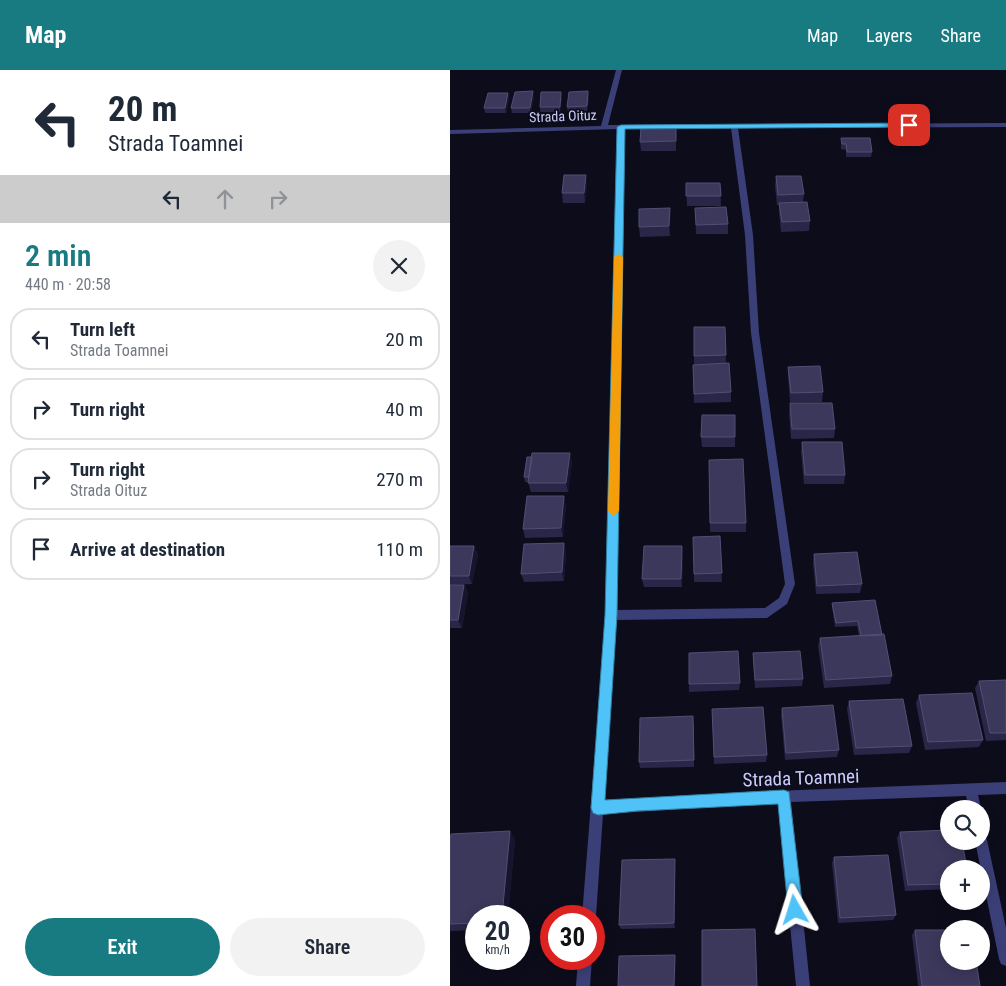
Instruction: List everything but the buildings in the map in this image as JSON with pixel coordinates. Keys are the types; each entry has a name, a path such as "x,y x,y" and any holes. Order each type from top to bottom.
{"street":[{"path":"604,128 619,70"},
{"name":"Strada Oituz","path":"450,132 621,127 1006,125"},
{"path":"590,905 611,615 621,127"},
{"path":"611,615 767,613 783,601 790,584 755,333 749,235 734,127"},
{"name":"Strada Toamnei","path":"598,808 637,804 1006,788"},
{"path":"971,790 973,800"},
{"path":"784,797 803,986"},
{"path":"983,850 1006,959"},
{"path":"583,986 584,970"}],"slow traffic":[{"path":"613,511 618,257"}],"route":[{"path":"795,910 784,797 637,804 598,808 611,615 621,127 909,125"}]}
